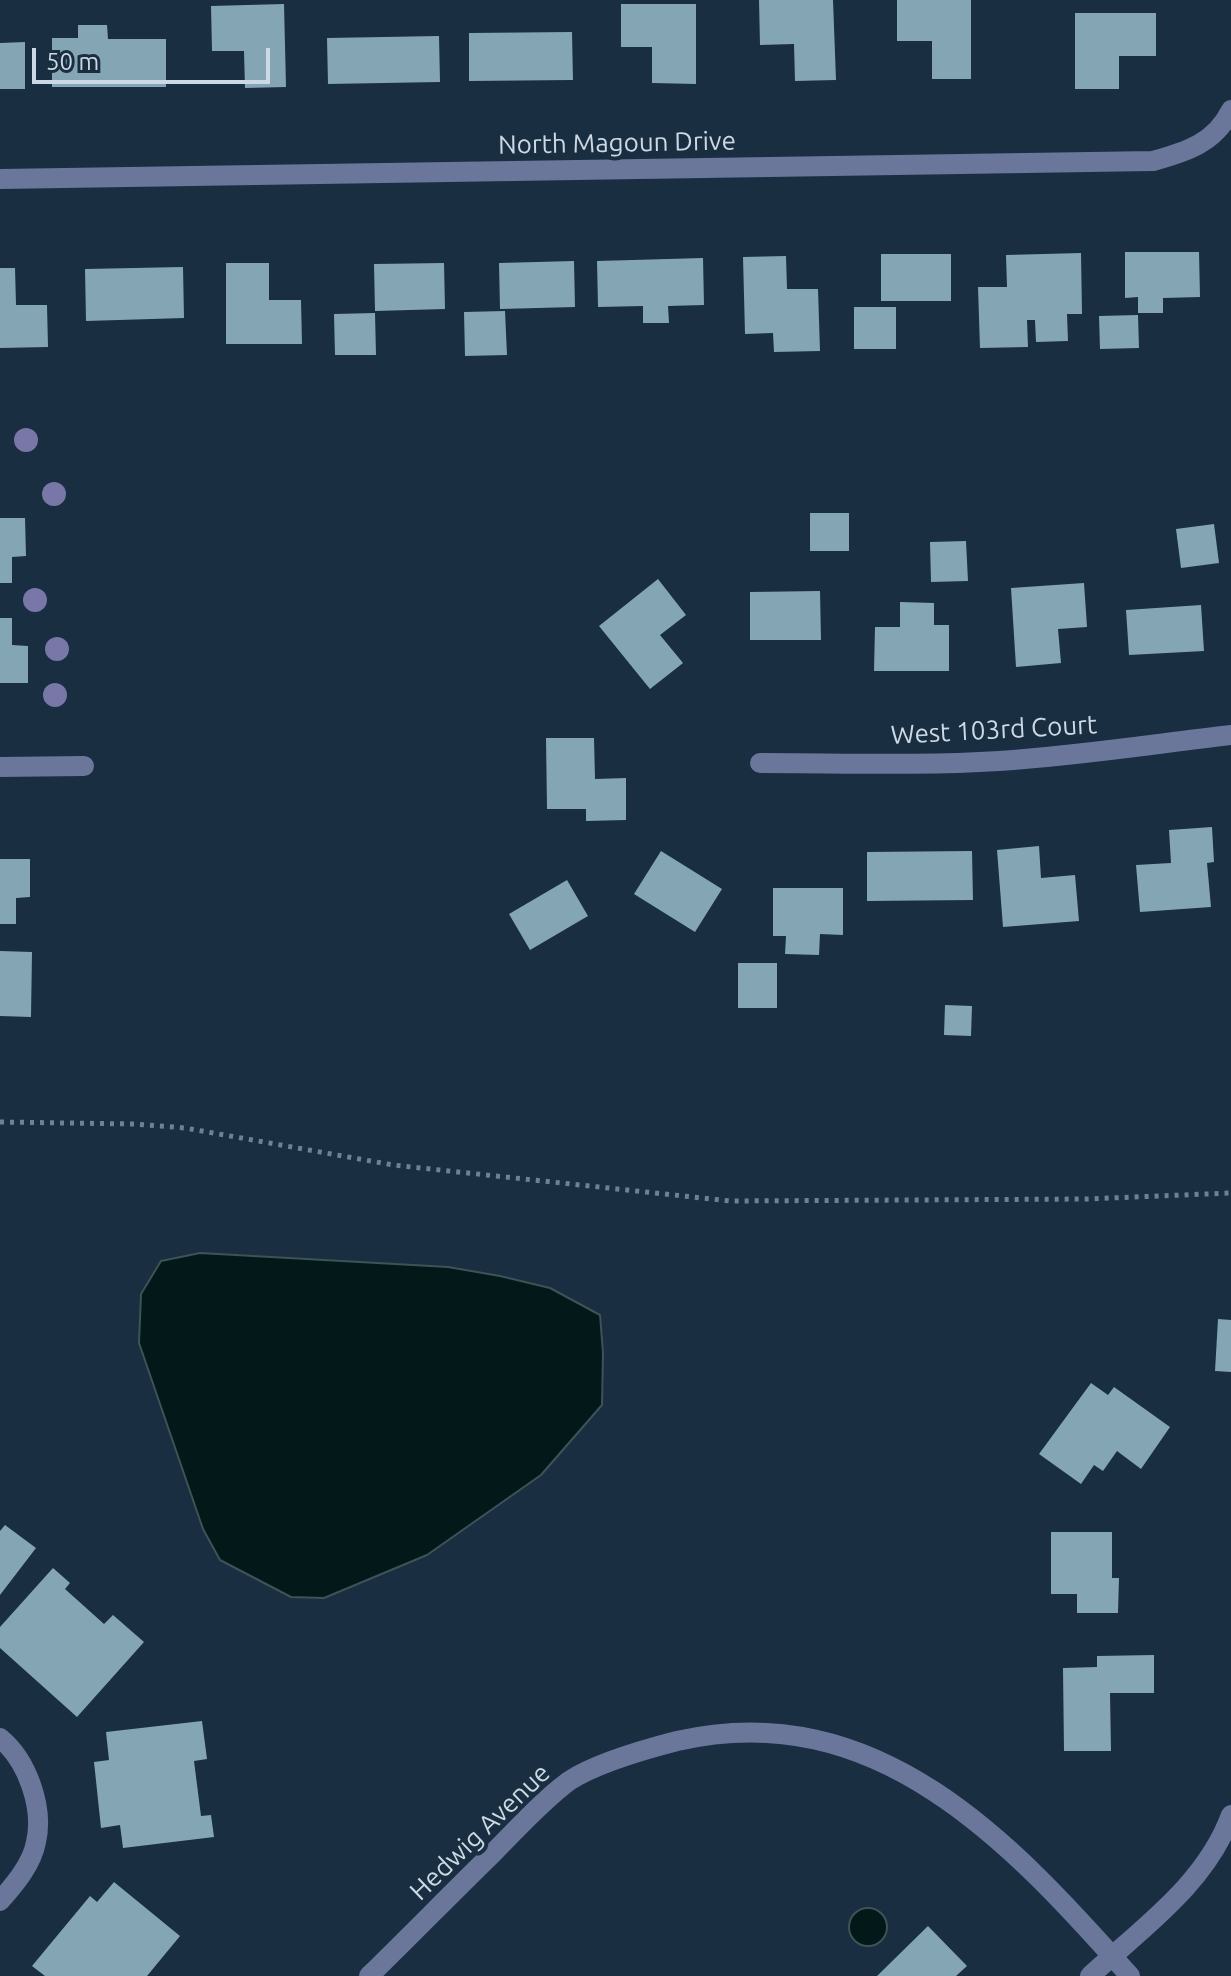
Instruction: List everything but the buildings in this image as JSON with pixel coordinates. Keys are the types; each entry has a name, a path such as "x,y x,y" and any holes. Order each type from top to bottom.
{"street":[{"name":"North Magoun Drive","path":"0,179 1153,161 1183,153 1206,141 1228,117"},
{"name":"West 103rd Court","path":"760,763 998,761 1231,735"},
{"path":"0,767 84,766"},
{"name":"Hedwig Avenue","path":"369,1976 515,1830 570,1780 652,1747 747,1731 802,1736 830,1743 890,1766 920,1784 974,1820 1026,1864 1130,1976"},
{"path":"0,1738 11,1746 29,1779 36,1801 37,1841 17,1882 0,1901"},
{"path":"1090,1976 1154,1920 1196,1875 1231,1815"}],"path":[{"path":"0,1122 185,1128 393,1165 730,1201 1087,1199 1231,1193"}],"shaded area":[{"path":"200,1253 448,1267 550,1288 600,1315 602,1405 541,1475 427,1555 324,1598 291,1597 220,1560 203,1529 139,1343 141,1294 161,1261"},
{"path":"868,1908 881,1914 887,1927 881,1940 868,1946 855,1940 849,1927 855,1914"}]}
